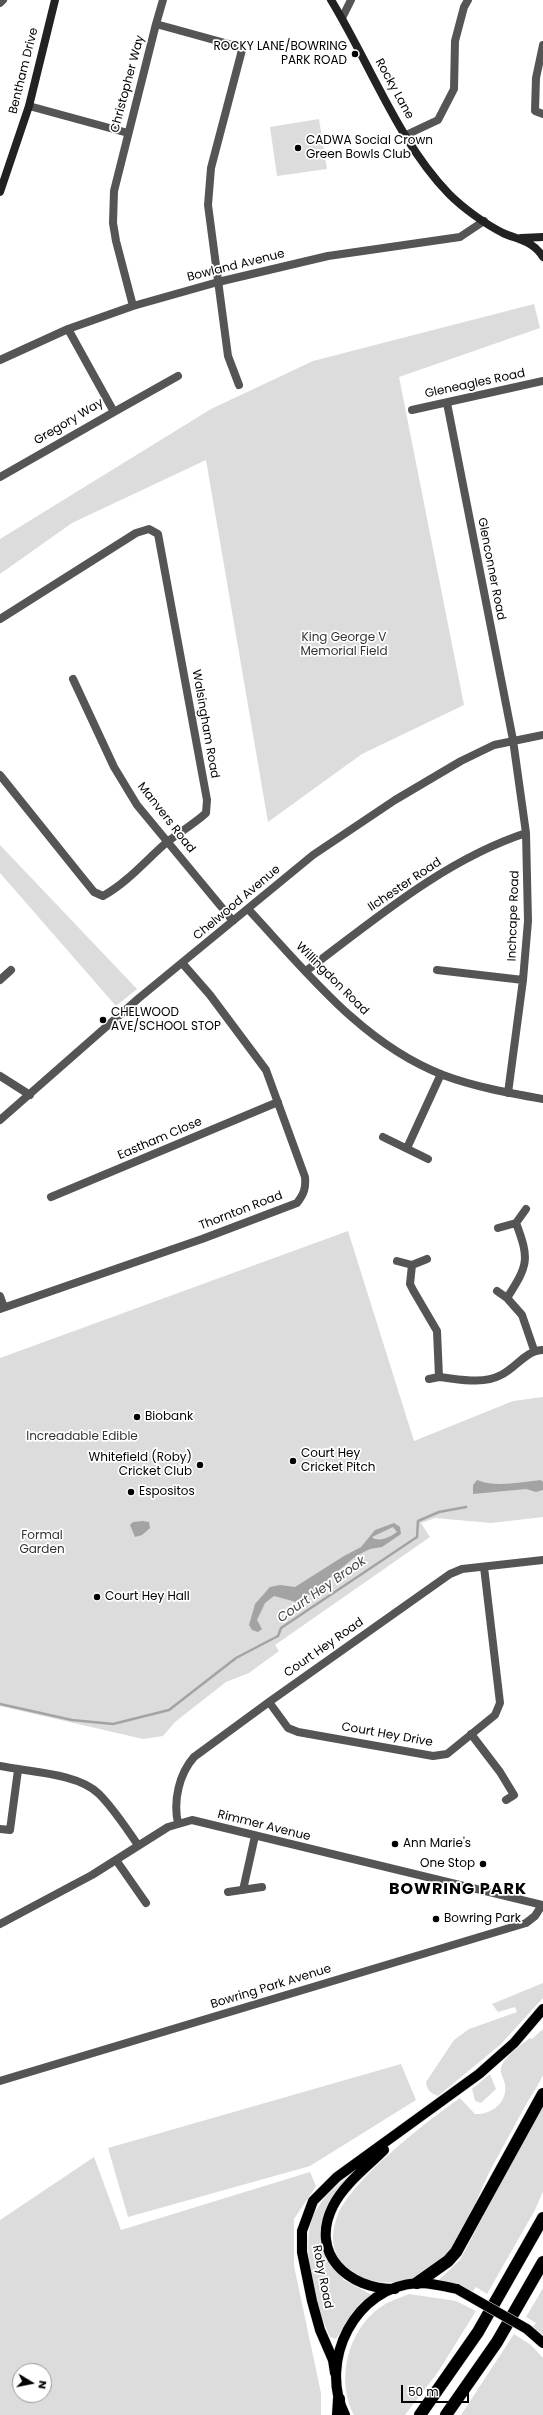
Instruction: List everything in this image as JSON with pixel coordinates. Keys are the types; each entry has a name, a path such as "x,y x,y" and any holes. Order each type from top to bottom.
{"highway":[{"path":"417,2283 448,2261 456,2252 543,2094"},
{"path":"420,2415 478,2332 543,2218"},
{"path":"446,2415 497,2342 543,2262"},
{"path":"338,2415 339,2399"}],"main road":[{"name":"Roby Road","path":"345,2415 339,2399 329,2349 320,2330 305,2271 302,2241 304,2221 313,2202 337,2177 480,2074 514,2043 543,2009"},
{"name":"Roby Road","path":"395,2289 371,2287 348,2277 332,2256 327,2234 330,2215 339,2196 402,2131"},
{"path":"335,2373 342,2340 350,2324 369,2303 395,2289 417,2283 436,2284 457,2289 527,2330 543,2343"}],"street":[{"path":"0,3 3,0"},
{"name":"Bentham Drive","path":"0,192 29,106 54,0"},
{"path":"156,24 163,0"},
{"name":"Rocky Lane","path":"332,0 406,135 429,171 450,195 484,221 503,233 521,238"},
{"path":"342,18 351,0"},
{"path":"406,135 438,120 454,89 455,40 464,7 468,0"},
{"name":"Christopher Way","path":"133,306 116,241 113,206 117,172 156,24 236,46 242,50 211,168 208,193 208,217 218,282"},
{"path":"543,45 536,78 535,111 543,114"},
{"path":"29,106 128,133"},
{"name":"Bowland Avenue","path":"0,360 68,329 133,306 218,282 328,256 460,237 484,221"},
{"path":"521,238 543,237"},
{"path":"521,238 539,248 543,257"},
{"path":"218,282 228,356 238,385"},
{"name":"Gregory Way","path":"0,477 114,412 68,329"},
{"path":"114,412 178,376"},
{"name":"Gleneagles Road","path":"412,410 543,382"},
{"name":"Glenconner Road","path":"447,402 513,740"},
{"name":"Walsingham Road","path":"0,619 136,533 150,529 158,534 207,800 206,813 193,825 168,842 118,888 104,896 94,892 0,775"},
{"name":"Manvers Road","path":"73,679 114,767 137,805 233,921"},
{"name":"Chelwood Avenue","path":"0,1120 139,998 183,964 313,855 395,800 461,761 494,745 543,735"},
{"name":"Inchcape Road","path":"508,1093 523,980 528,921 526,833 513,740"},
{"name":"Ilchester Road","path":"306,972 421,887 472,856 526,833"},
{"name":"Willingdon Road","path":"248,909 306,972 360,1025 409,1058 441,1074 472,1084 508,1093 543,1099"},
{"name":"Thornton Road","path":"2,1308 202,1239 297,1203 306,1187 305,1178 266,1070 210,995 183,964"},
{"path":"0,980 11,970"},
{"path":"437,970 523,980"},
{"path":"407,1148 441,1074"},
{"path":"0,1076 30,1095"},
{"name":"Eastham Close","path":"51,1197 278,1102"},
{"path":"383,1137 428,1159"},
{"path":"498,1228 516,1223 526,1209"},
{"path":"507,1298 525,1266 524,1248 516,1223"},
{"path":"397,1261 412,1265 427,1259"},
{"path":"412,1265 410,1284 437,1331 439,1377"},
{"path":"497,1291 507,1298 522,1314 534,1350"},
{"path":"0,1296 2,1308"},
{"path":"429,1379 439,1377 486,1380 501,1376 534,1350 543,1350"},
{"name":"Court Hey Road","path":"178,1823 176,1808 181,1778 186,1766 194,1757 269,1702 450,1574 462,1569 543,1560"},
{"name":"Court Hey Drive","path":"269,1702 288,1728 298,1732 433,1756 447,1754 495,1715 500,1703 484,1567"},
{"path":"471,1734 500,1772 514,1795 506,1800"},
{"path":"0,1766 69,1778 89,1786 99,1793 138,1845"},
{"path":"0,1829 10,1830 18,1770"},
{"name":"Rimmer Avenue","path":"0,1924 116,1860 138,1845 178,1823 192,1820 542,1905"},
{"path":"243,1890 255,1836"},
{"path":"116,1860 146,1904"},
{"path":"228,1892 262,1887"},
{"name":"Bowring Park Avenue","path":"0,2081 526,1923 535,1916 542,1905"}],"green space":[{"name":"CADWA Social Crown Green Bowls Club","path":"319,119 327,169 277,176 270,127"},
{"name":"King George V Memorial Field","path":"534,304 540,328 399,377 464,705 362,754 268,822 206,460 72,523 0,574 0,539 211,409 313,361"},
{"path":"0,845 137,989 116,1006 0,873"},
{"path":"348,1231 414,1441 513,1401 543,1397 543,1517 491,1523 435,1518 421,1523 430,1537 275,1645 279,1651 249,1673 226,1682 175,1722 163,1736 143,1739 0,1706 0,1358"},
{"path":"543,1983 543,1998 500,2045 438,2096 429,2091 426,2082 454,2040 469,2029 517,2012 515,2007 498,2012 492,2004"},
{"path":"543,2029 543,2075 493,2165 463,2231 448,2255 438,2265 421,2276 402,2282 382,2282 364,2278 348,2269 337,2256 333,2239 337,2217 345,2202 357,2186 410,2136 460,2098 475,2114 481,2114 493,2110 498,2106 504,2096 505,2090 505,2084 501,2071 503,2063 515,2050 530,2038 532,2039"},
{"path":"401,2064 416,2100 310,2166 128,2217 108,2148"},
{"path":"490,2074 496,2089 481,2103 475,2101 472,2089"},
{"path":"543,2103 543,2191 535,2210 487,2294 476,2287 473,2291 439,2280 460,2260"},
{"path":"94,2157 121,2230 310,2172 316,2186 294,2219 294,2266 321,2393 321,2415 0,2415 0,2220"},
{"path":"353,2172 330,2208 330,2263 344,2280 372,2295 353,2312 336,2339 330,2337 319,2309 311,2275 308,2241 310,2226 315,2212 332,2190"},
{"path":"543,2288 543,2335 533,2327 536,2323 526,2317"},
{"path":"409,2294 456,2301 476,2311 438,2372 405,2415 354,2415 348,2400 346,2384 346,2368 349,2352 364,2323 375,2311 389,2302"},
{"path":"514,2334 531,2345 543,2358 543,2415 461,2415"}],"shaded area":[{"path":"477,1480 493,1484 501,1484 541,1480 543,1482 543,1490 536,1492 526,1489 473,1494 473,1485"},
{"path":"133,1522 149,1522 150,1528 142,1535 135,1537 130,1525"},
{"path":"394,1523 400,1527 401,1534 382,1547 370,1549 356,1556 307,1597 296,1602 274,1596 265,1603 257,1620 262,1629 258,1632 252,1630 249,1625 255,1604 270,1587 280,1585 295,1587 361,1547 375,1530","holes":["393,1527 397,1532 381,1539 375,1539 372,1537"]}],"waterway":[{"name":"Court Hey Brook","path":"0,1704 72,1720 113,1724 169,1710 236,1658 278,1636 281,1628 417,1537 418,1521 439,1512 466,1507"}],"place":[{"name":"ROCKY LANE/BOWRING PARK ROAD","path":"355,54"},
{"name":"CADWA Social Crown Green Bowls Club","path":"298,148"},
{"name":"CHELWOOD AVE/SCHOOL STOP","path":"103,1020"},
{"name":"Biobank","path":"137,1417"},
{"name":"Court Hey Cricket Pitch","path":"293,1461"},
{"name":"Whitefield (Roby) Cricket Club","path":"200,1465"},
{"name":"Espositos","path":"131,1492"},
{"name":"Court Hey Hall","path":"97,1597"},
{"name":"Ann Marie's","path":"395,1844"},
{"name":"One Stop","path":"483,1864"},
{"name":"Bowring Park","path":"436,1919"}],"district":[{"name":"BOWRING PARK","path":"458,1890"}],"park label":[{"name":"Increadable Edible","path":"82,1437"},
{"name":"Formal Garden","path":"42,1543"}]}
